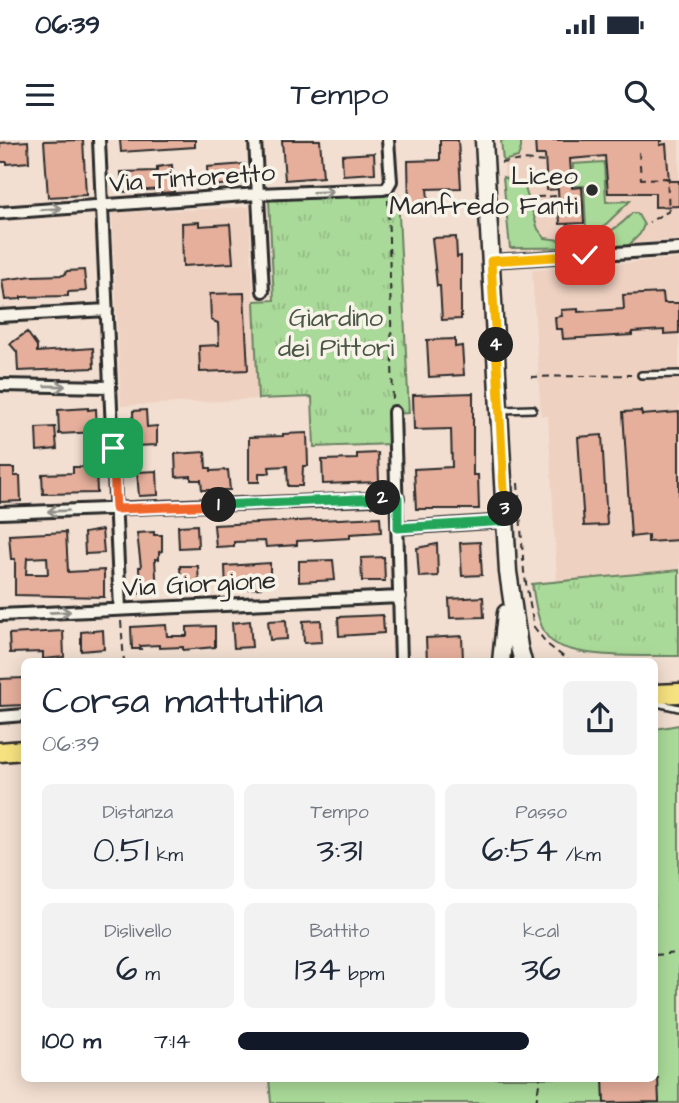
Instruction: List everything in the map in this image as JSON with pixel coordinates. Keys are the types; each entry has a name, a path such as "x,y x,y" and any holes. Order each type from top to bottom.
{"main road":[{"path":"658,699 679,693"},
{"path":"658,700 679,703"},
{"path":"0,740 21,738"},
{"path":"0,752 21,750"}],"street":[{"path":"99,140 120,609"},
{"path":"255,140 263,291"},
{"path":"387,188 391,181 388,140"},
{"path":"484,140 508,572 522,658"},
{"name":"Via Tintoretto","path":"0,213 258,194 387,188"},
{"path":"491,261 679,249"},
{"path":"0,316 107,310"},
{"path":"0,385 110,387"},
{"path":"394,412 401,658"},
{"path":"0,513 398,498"},
{"path":"398,528 506,521"},
{"path":"501,658 508,572"},
{"name":"Via Giorgione","path":"0,615 400,597"},
{"path":"0,717 21,715"}],"lane":[{"path":"641,375 679,373"},
{"path":"499,410 533,409"},
{"path":"658,701 679,708"}],"path":[{"path":"639,152 641,179 667,178 669,211 649,222"},
{"path":"496,163 523,160 546,162"},
{"path":"387,188 394,412"},
{"path":"537,197 558,196"},
{"path":"531,377 641,375"},
{"path":"120,609 124,658"},
{"path":"658,955 679,953"},
{"path":"536,1103 539,1082"}],"shaded area":[{"name":"Liceo Manfredo Fanti","path":"502,140 679,140 679,240 509,250"},
{"path":"249,207 258,399 121,406 112,213"},
{"path":"679,259 679,570 557,582 548,416 541,416 532,270"}],"green space":[{"path":"501,140 521,140 518,157 503,161"},
{"path":"604,162 606,202 630,201 601,229 586,229 584,186 574,186 573,164"},
{"path":"503,177 524,185 538,229 545,238 593,238 613,229 632,213 637,213 644,225 640,234 627,247 510,248"},
{"name":"Giardino dei Pittori","path":"398,195 409,413 390,414 391,444 314,447 312,397 258,399 254,301 274,300 269,200"},
{"path":"679,570 679,656 608,655 570,650 556,644 547,636 541,624 532,584"},
{"path":"679,725 679,1103 271,1103 269,1082 658,1082 658,728"}],"building":[{"path":"83,140 86,195 48,197 44,141"},
{"path":"120,140 195,140 195,147 121,152"},
{"path":"282,140 320,140 323,177 285,180"},
{"path":"440,140 458,140 461,188 427,189 429,207 409,208 408,161 440,160"},
{"path":"535,140 660,140 660,145 666,144 669,181 679,181 679,206 655,207 655,193 608,193 605,156 570,159 572,188 582,187 584,223 560,224 558,189 547,190 545,155 536,155"},
{"path":"28,141 29,162 0,162 0,143"},
{"path":"374,153 375,173 343,175 342,155"},
{"path":"245,164 246,183 208,186 207,167"},
{"path":"172,165 174,192 161,193 161,189 122,192 121,172 157,171 157,167"},
{"path":"199,222 199,226 230,224 233,263 183,266 182,223"},
{"path":"456,237 457,257 461,256 461,319 442,320 440,286 437,286 432,238"},
{"path":"84,270 86,291 68,292 68,296 5,300 2,280 64,275 67,271"},
{"path":"244,293 248,370 200,372 199,346 219,345 218,323 211,320 210,294"},
{"path":"663,293 664,303 679,303 679,333 664,334 664,330 632,332 632,335 563,339 562,329 556,329 555,317 562,316 561,310 578,309 578,312 624,309 623,295"},
{"path":"27,332 37,346 37,352 93,348 94,368 18,371 17,352 10,344"},
{"path":"455,339 455,347 462,346 464,375 429,377 427,340"},
{"path":"473,393 473,475 478,475 479,509 416,509 414,469 452,467 451,429 414,430 413,395"},
{"path":"96,409 97,432 59,434 58,410"},
{"path":"146,410 147,427 157,426 157,445 134,446 133,411"},
{"path":"641,411 642,415 679,412 679,540 648,542 648,535 631,537 623,412"},
{"path":"55,427 57,449 37,451 36,428"},
{"path":"307,433 308,466 303,466 302,486 288,486 287,466 269,467 270,473 259,473 259,482 249,482 249,437"},
{"path":"602,435 607,525 584,526 578,437"},
{"path":"205,452 206,468 211,468 211,471 228,470 230,490 202,490 201,480 191,480 191,476 176,477 175,454"},
{"path":"378,453 379,482 323,484 322,460 357,459 357,454"},
{"path":"73,467 96,467 97,493 43,494 42,474 73,473"},
{"path":"0,468 14,468 14,476 20,476 21,501 0,502"},
{"path":"157,471 158,495 139,496 137,472"},
{"path":"380,517 381,532 350,534 350,538 297,541 297,545 266,547 265,541 234,542 234,546 216,547 214,525"},
{"path":"197,525 198,547 179,548 178,526"},
{"path":"102,530 104,553 85,554 84,533"},
{"path":"66,532 68,572 104,570 104,597 15,595 15,559 11,559 9,535","holes":["47,557 48,574 26,574 27,558"]},
{"path":"154,532 154,535 162,535 162,551 159,552 159,559 155,559 157,593 140,594 141,567 137,533"},
{"path":"480,542 482,575 462,576 460,543"},
{"path":"437,544 438,576 419,577 417,548"},
{"path":"384,557 385,581 362,581 361,558"},
{"path":"333,560 335,580 299,582 299,561"},
{"path":"270,563 270,580 260,580 261,588 226,590 225,566"},
{"path":"180,566 198,566 199,586 181,587"},
{"path":"483,597 484,617 450,618 449,599"},
{"path":"383,615 384,633 339,636 338,617"},
{"path":"286,620 287,639 270,640 268,621"},
{"path":"321,620 322,642 304,643 303,621"},
{"path":"250,621 252,647 234,648 232,623"},
{"path":"166,625 167,636 187,636 187,627 215,626 215,647 183,650 183,647 159,648 159,645 132,649 131,627"},
{"path":"103,630 104,649 81,651 81,632"},
{"path":"63,631 64,657 43,658 43,652 10,653 9,634"},
{"path":"462,636 463,658 427,658 426,638"},
{"path":"21,678 21,705 0,706 0,679"},
{"path":"658,1078 659,1102 604,1103 603,1082 658,1082"}],"place":[{"name":"Liceo Manfredo Fanti","path":"592,190"}],"route":[{"path":"113,448 116,509 398,498 398,528 506,521 491,261 585,255"}]}
